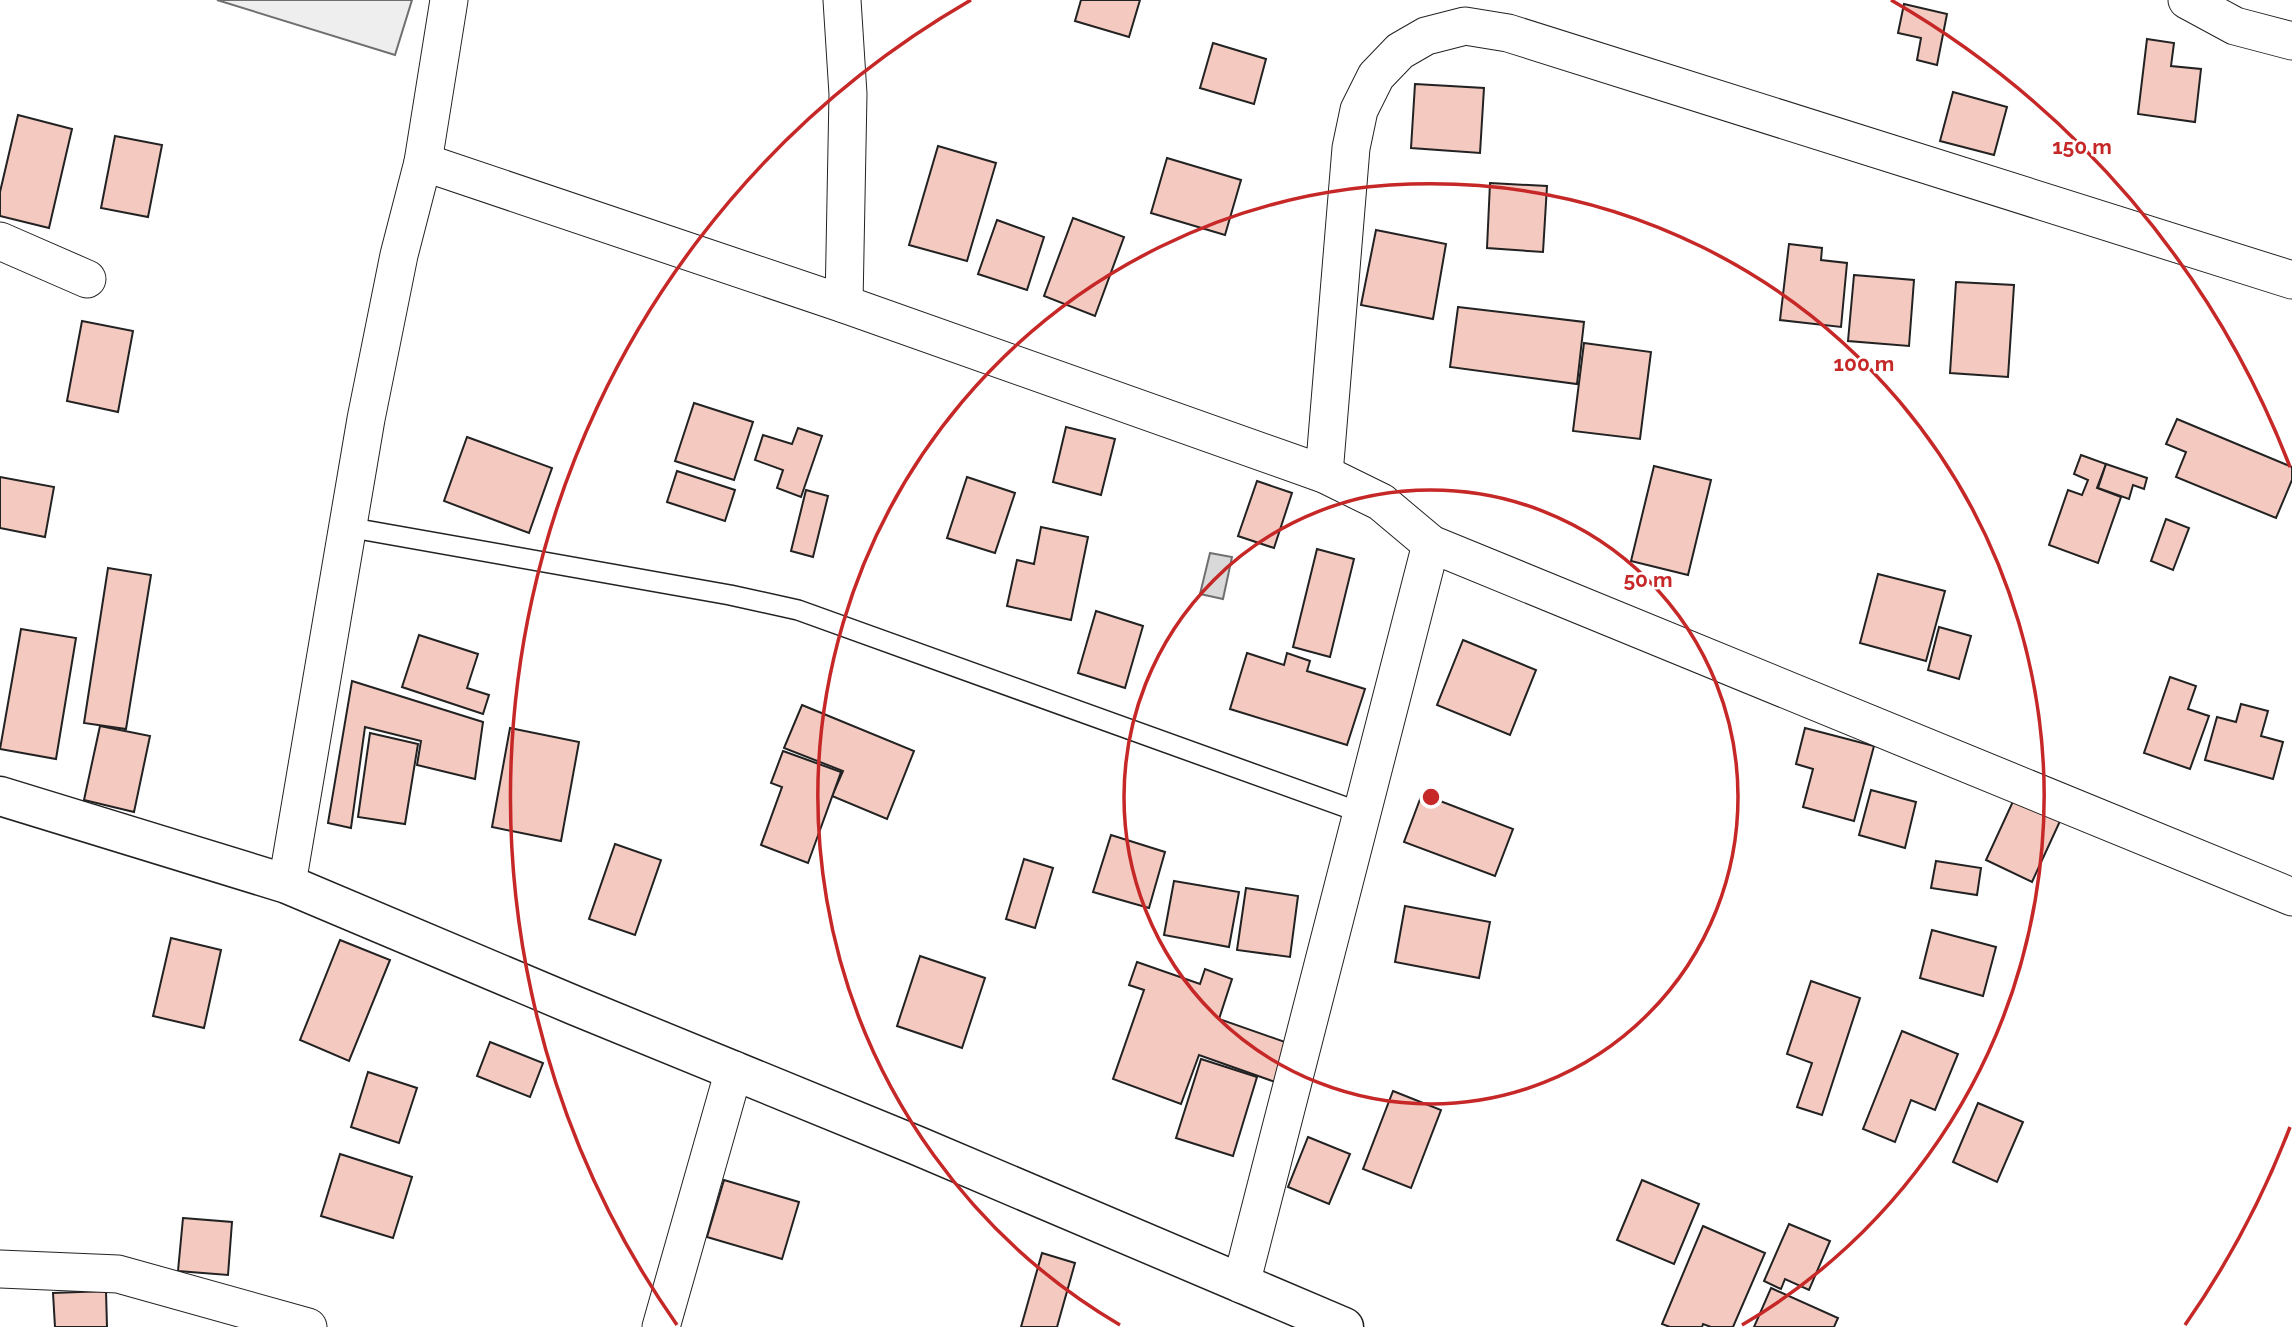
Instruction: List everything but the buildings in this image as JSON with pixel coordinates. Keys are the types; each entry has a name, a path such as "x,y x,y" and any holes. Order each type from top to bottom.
{"street":[{"path":"287,884 366,419 399,255 423,162 449,0"},
{"path":"842,0 848,94 844,304"},
{"path":"2187,0 2235,26 2292,41"},
{"path":"1324,474 1351,148 1359,110 1376,76 1400,51 1426,36 1465,26 1508,33 2292,280"},
{"path":"423,162 844,304 1324,474 1381,502 1431,544 2292,897"},
{"path":"0,241 88,279"},
{"path":"1241,1284 1431,544"},
{"path":"0,796 287,884 1343,1327"},
{"path":"661,1327 734,1070"},
{"path":"0,1269 118,1274 308,1327"}],"lane":[{"path":"347,527 730,595 798,610 1362,813"}],"shaded area":[{"path":"217,0 412,0 395,55"},
{"path":"1210,553 1232,557 1223,599 1200,594"}]}
